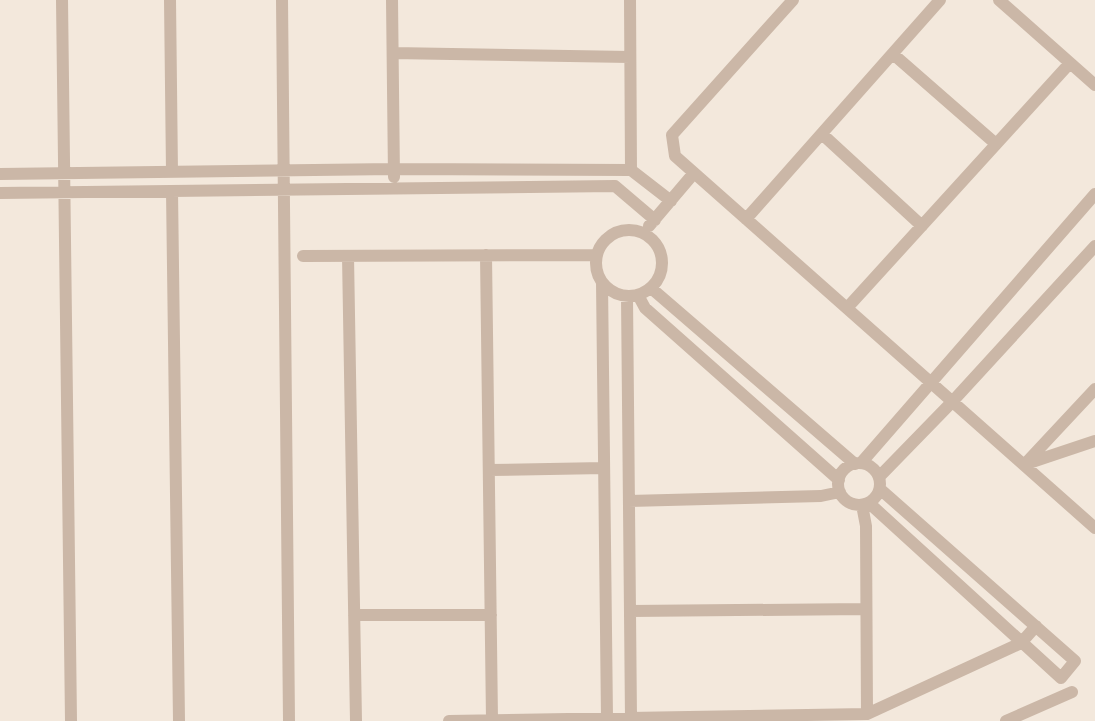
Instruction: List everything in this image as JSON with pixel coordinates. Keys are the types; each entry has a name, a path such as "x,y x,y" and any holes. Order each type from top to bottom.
{"street":[{"path":"62,0 71,721"},
{"path":"170,0 172,172"},
{"path":"282,0 289,721"},
{"path":"392,0 395,189"},
{"path":"630,0 631,170"},
{"path":"793,0 672,135 676,156 1095,528"},
{"path":"746,219 940,0"},
{"path":"999,0 1095,85"},
{"path":"393,53 630,57"},
{"path":"893,54 996,144"},
{"path":"847,308 1070,63"},
{"path":"822,134 922,226"},
{"path":"0,174 394,169 631,170 671,201"},
{"path":"643,233 694,173"},
{"path":"0,193 615,186 655,220"},
{"path":"172,191 179,721"},
{"path":"629,501 822,496 839,486 845,470 858,464 931,384 1095,194"},
{"path":"602,282 615,294 632,296 651,288 657,282 662,271 663,260 660,249 653,240 643,233 632,230 621,231 610,236 602,244 597,255 596,266 602,282 607,718"},
{"path":"867,714 866,504 879,483 1095,246"},
{"path":"486,255 492,720"},
{"path":"303,256 597,255"},
{"path":"348,256 356,721"},
{"path":"632,296 839,486 846,501 866,504 1061,678 1075,661 879,483 872,468 858,464 651,288"},
{"path":"631,718 629,501 632,296"},
{"path":"1024,465 1095,389"},
{"path":"1024,465 1095,441"},
{"path":"488,470 604,468"},
{"path":"630,611 866,610"},
{"path":"354,615 491,615"},
{"path":"449,721 867,714 1021,643 1036,626"},
{"path":"1006,721 1072,692"}]}
